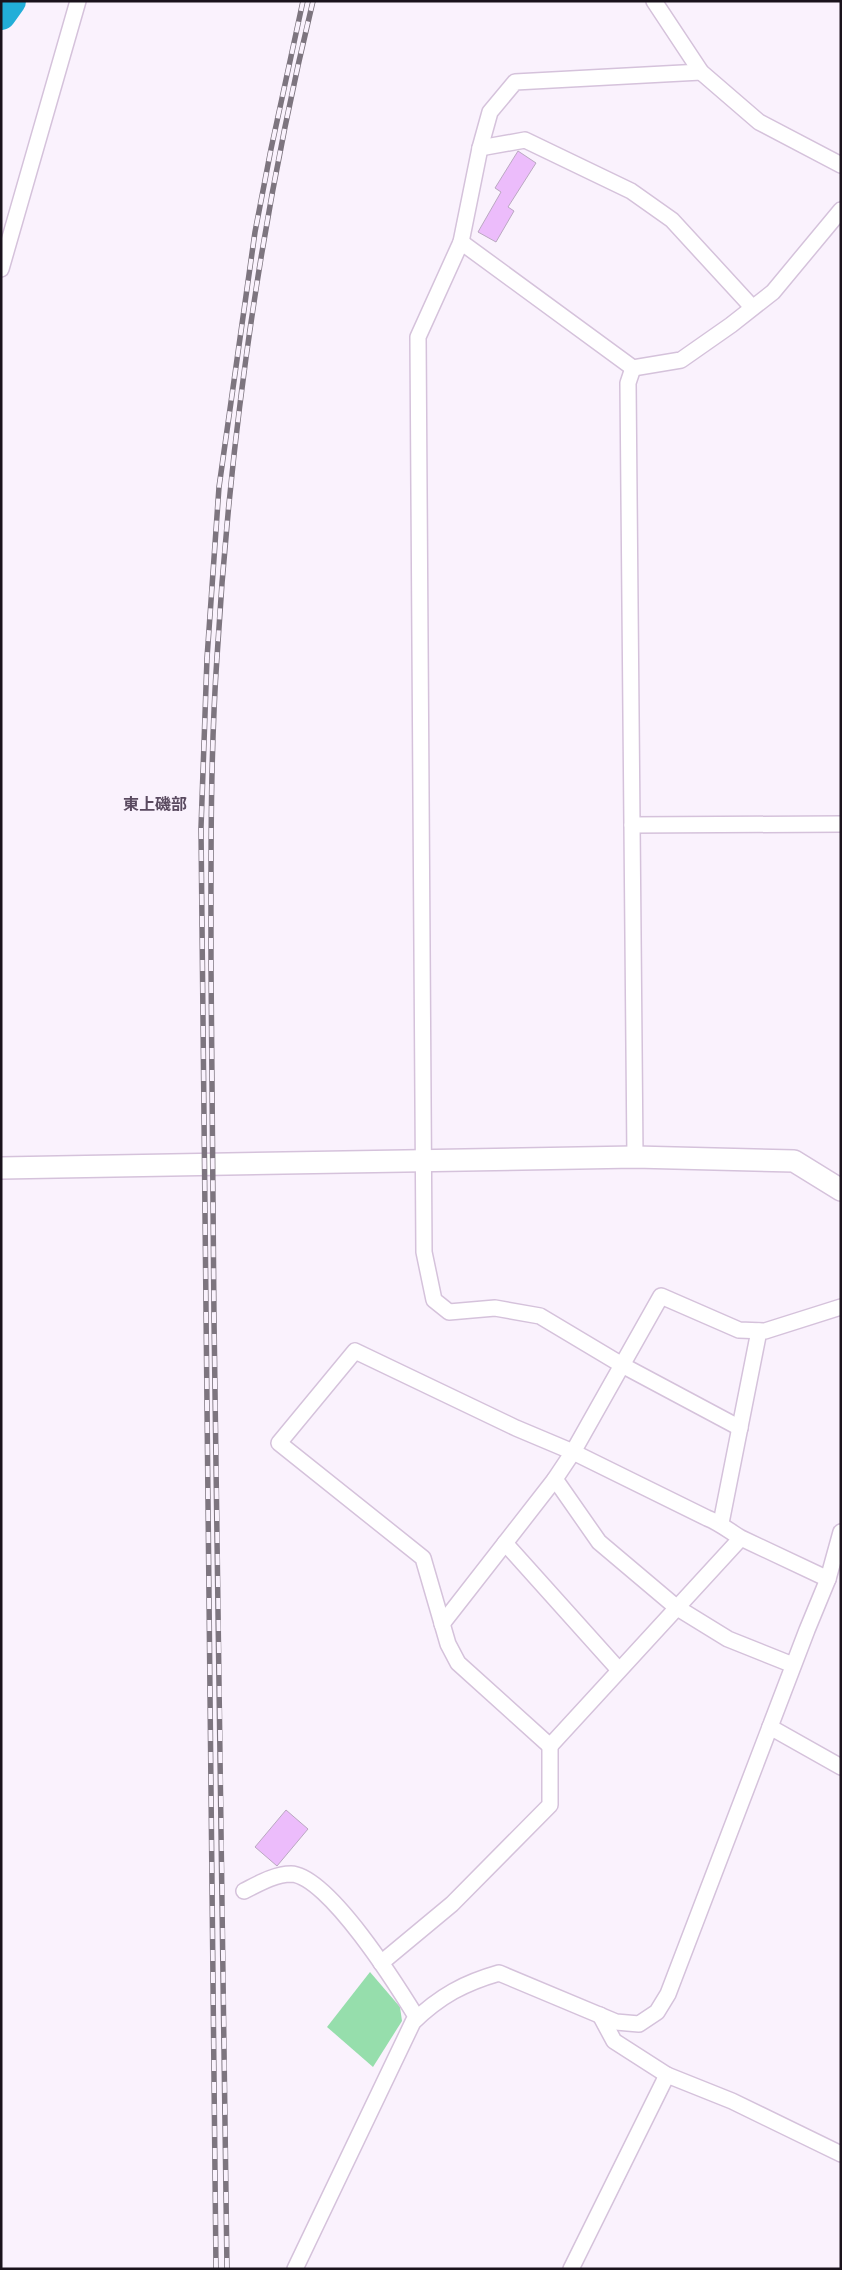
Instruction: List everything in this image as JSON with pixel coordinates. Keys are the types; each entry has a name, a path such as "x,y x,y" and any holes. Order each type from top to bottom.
{"street":[{"path":"1,269 78,1"},
{"path":"654,1 701,72 758,122 841,165"},
{"path":"701,72 516,82 490,112 480,148 461,242 418,337 424,1252 434,1300 448,1312 495,1308 540,1316 622,1365 740,1428"},
{"path":"480,148 524,140 631,191 672,220 752,307"},
{"path":"461,242 633,368 681,360 772,292 841,210"},
{"path":"633,368 628,383 635,1157"},
{"path":"632,824 841,824"},
{"path":"1,1168 635,1157 794,1161 841,1190"},
{"path":"442,1624 555,1479 573,1452 661,1296 740,1330 765,1331 841,1307"},
{"path":"721,1523 759,1331"},
{"path":"550,1746 458,1662 448,1644 423,1558 280,1443 355,1351 516,1428 573,1452 698,1514 721,1523 741,1538 828,1579"},
{"path":"555,1479 599,1542 676,1607 728,1639 793,1665"},
{"path":"295,2269 414,2022 434,2002 469,1982 499,1973 616,2022 639,2024 657,2012 668,1994 793,1665 828,1579 841,1532"},
{"path":"381,1963 452,1904 550,1805 550,1746 741,1538"},
{"path":"505,1543 618,1670"},
{"path":"770,1727 841,1767"},
{"path":"244,1891 274,1878 292,1874 314,1884 330,1899 381,1963 418,2018"},
{"path":"600,2015 614,2041 667,2075 732,2101 841,2154"},
{"path":"571,2269 667,2075"}],"green space":[{"path":"370,1972 400,2007 402,2021 373,2067 327,2027"}],"building":[{"path":"518,151 536,163 508,207 514,211 496,242 478,232 501,192 495,188"},
{"path":"286,1810 308,1829 277,1866 255,1847"}],"waterway":[{"path":"1,15 11,1"}],"railway":[{"path":"216,2269 201,828 207,658 219,487 255,232 303,1"},
{"path":"227,2269 214,1320 211,965 213,734 230,492 250,327 278,163 313,1"}],"district":[{"name":"東上磯部","path":"155,804"}]}
